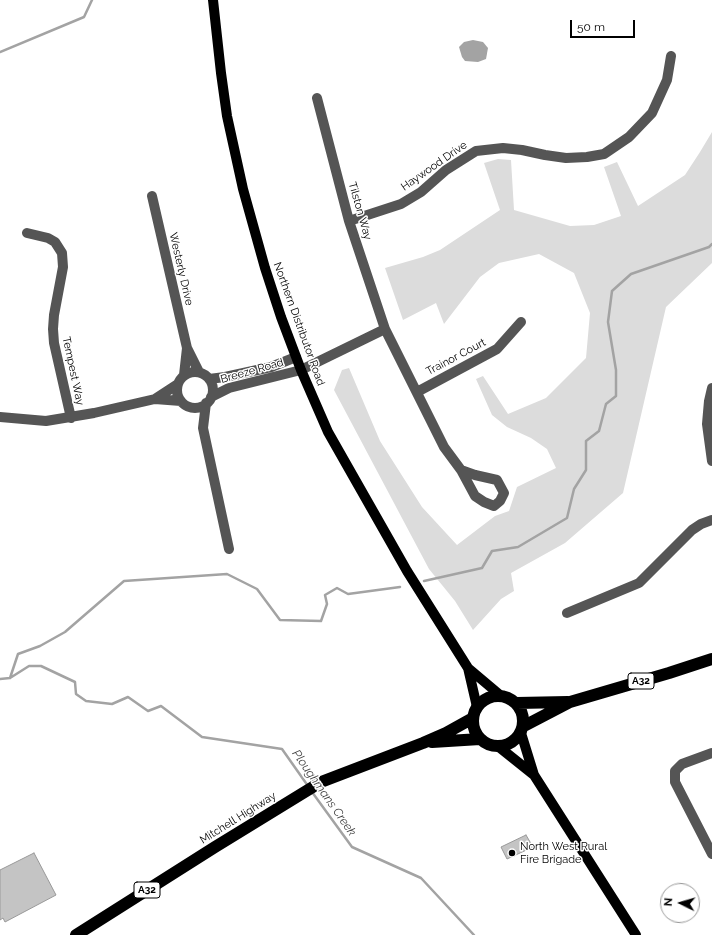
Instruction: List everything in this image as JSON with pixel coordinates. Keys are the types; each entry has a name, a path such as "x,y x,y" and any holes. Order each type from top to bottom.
{"highway":[{"name":"A32","path":"480,739 489,745 499,747 510,744 523,729 570,702 712,659"},
{"name":"A32","path":"475,712 487,698 500,695 510,698 517,703 570,702"},
{"path":"517,703 523,712 523,729"},
{"path":"475,712 474,728 480,739"},
{"name":"Mitchell Highway","path":"76,935 293,798 321,782 446,733 475,712"},
{"name":"Mitchell Highway","path":"423,743 480,739"}],"main road":[{"name":"Northern Distributor Road","path":"213,0 221,73 236,160 260,250 301,370 338,452 407,570 468,668 500,695"},
{"name":"Northern Distributor Road","path":"468,668 475,712"},
{"path":"523,729 534,775"},
{"path":"499,747 534,775 636,935"}],"street":[{"name":"Haywood Drive","path":"349,221 400,204 420,192 446,170 476,151 503,148 566,158 587,157 604,154 629,137 652,113 667,80 670,56"},
{"name":"Tilston Way","path":"317,98 349,221 385,329 444,447 461,470"},
{"name":"Westerly Drive","path":"152,196 187,348 199,372"},
{"name":"Tempest Way","path":"27,232 48,238 55,242 62,253 63,267 54,315 53,329 54,343 71,418"},
{"name":"Trainor Court","path":"417,392 498,349 521,322"},
{"path":"301,370 385,329"},
{"name":"Westerly Drive","path":"181,380 187,348"},
{"name":"Breeze Road","path":"209,379 272,368 296,357"},
{"name":"Breeze Road","path":"209,400 229,388 301,370"},
{"path":"155,399 191,372 199,372 206,376 212,384 213,391 209,400 203,428"},
{"path":"181,380 177,393 185,405 196,408 209,400"},
{"path":"712,388 707,424 712,461"},
{"path":"0,417 46,422 71,418 155,399 181,401"},
{"path":"191,407 203,428 229,549"},
{"path":"567,613 640,583 692,530 701,524 712,520"},
{"path":"712,753 682,764 675,771 675,782 712,854"}],"shaded area":[{"path":"473,40 483,42 488,48 486,59 478,62 465,61 462,57 459,47 464,42"},
{"path":"712,132 712,263 666,307 623,493 565,543 511,573 514,591 501,599 473,630 455,601 429,569 334,390 342,370 349,368 380,441 422,507 457,545 495,516 509,511 517,487 556,468 547,449 531,438 507,427 492,415 476,379 483,376 508,414 546,398 586,358 590,313 574,273 539,254 499,263 480,277 444,324 436,303 403,320 385,268 423,257 440,250 500,210 484,163 498,159 511,160 514,210 570,226 594,225 621,216 604,167 617,162 638,206 685,175"}],"building":[{"name":"North West Rural Fire Brigade","path":"526,835 533,847 507,859 501,847"},
{"path":"34,853 56,895 5,922 3,918 0,920 0,870"}],"waterway":[{"path":"0,52 84,17 92,0"},
{"path":"424,581 482,568 492,551 518,547 567,518 574,489 586,470 586,441 599,431 606,404 616,396 616,370 608,322 612,291 631,274 709,247 712,244"},
{"path":"10,678 18,654 40,646 65,632 124,581 227,574 257,589 280,620 321,621 327,604 325,595 337,588 348,594 400,587"},
{"name":"Ploughmans Creek","path":"0,679 10,678 29,666 41,666 75,682 76,694 86,701 112,704 128,697 148,711 161,706 202,737 282,749 308,786"},
{"name":"Ploughmans Creek","path":"312,792 352,847 421,878 474,935"}],"place":[{"name":"North West Rural Fire Brigade","path":"512,853"}]}
